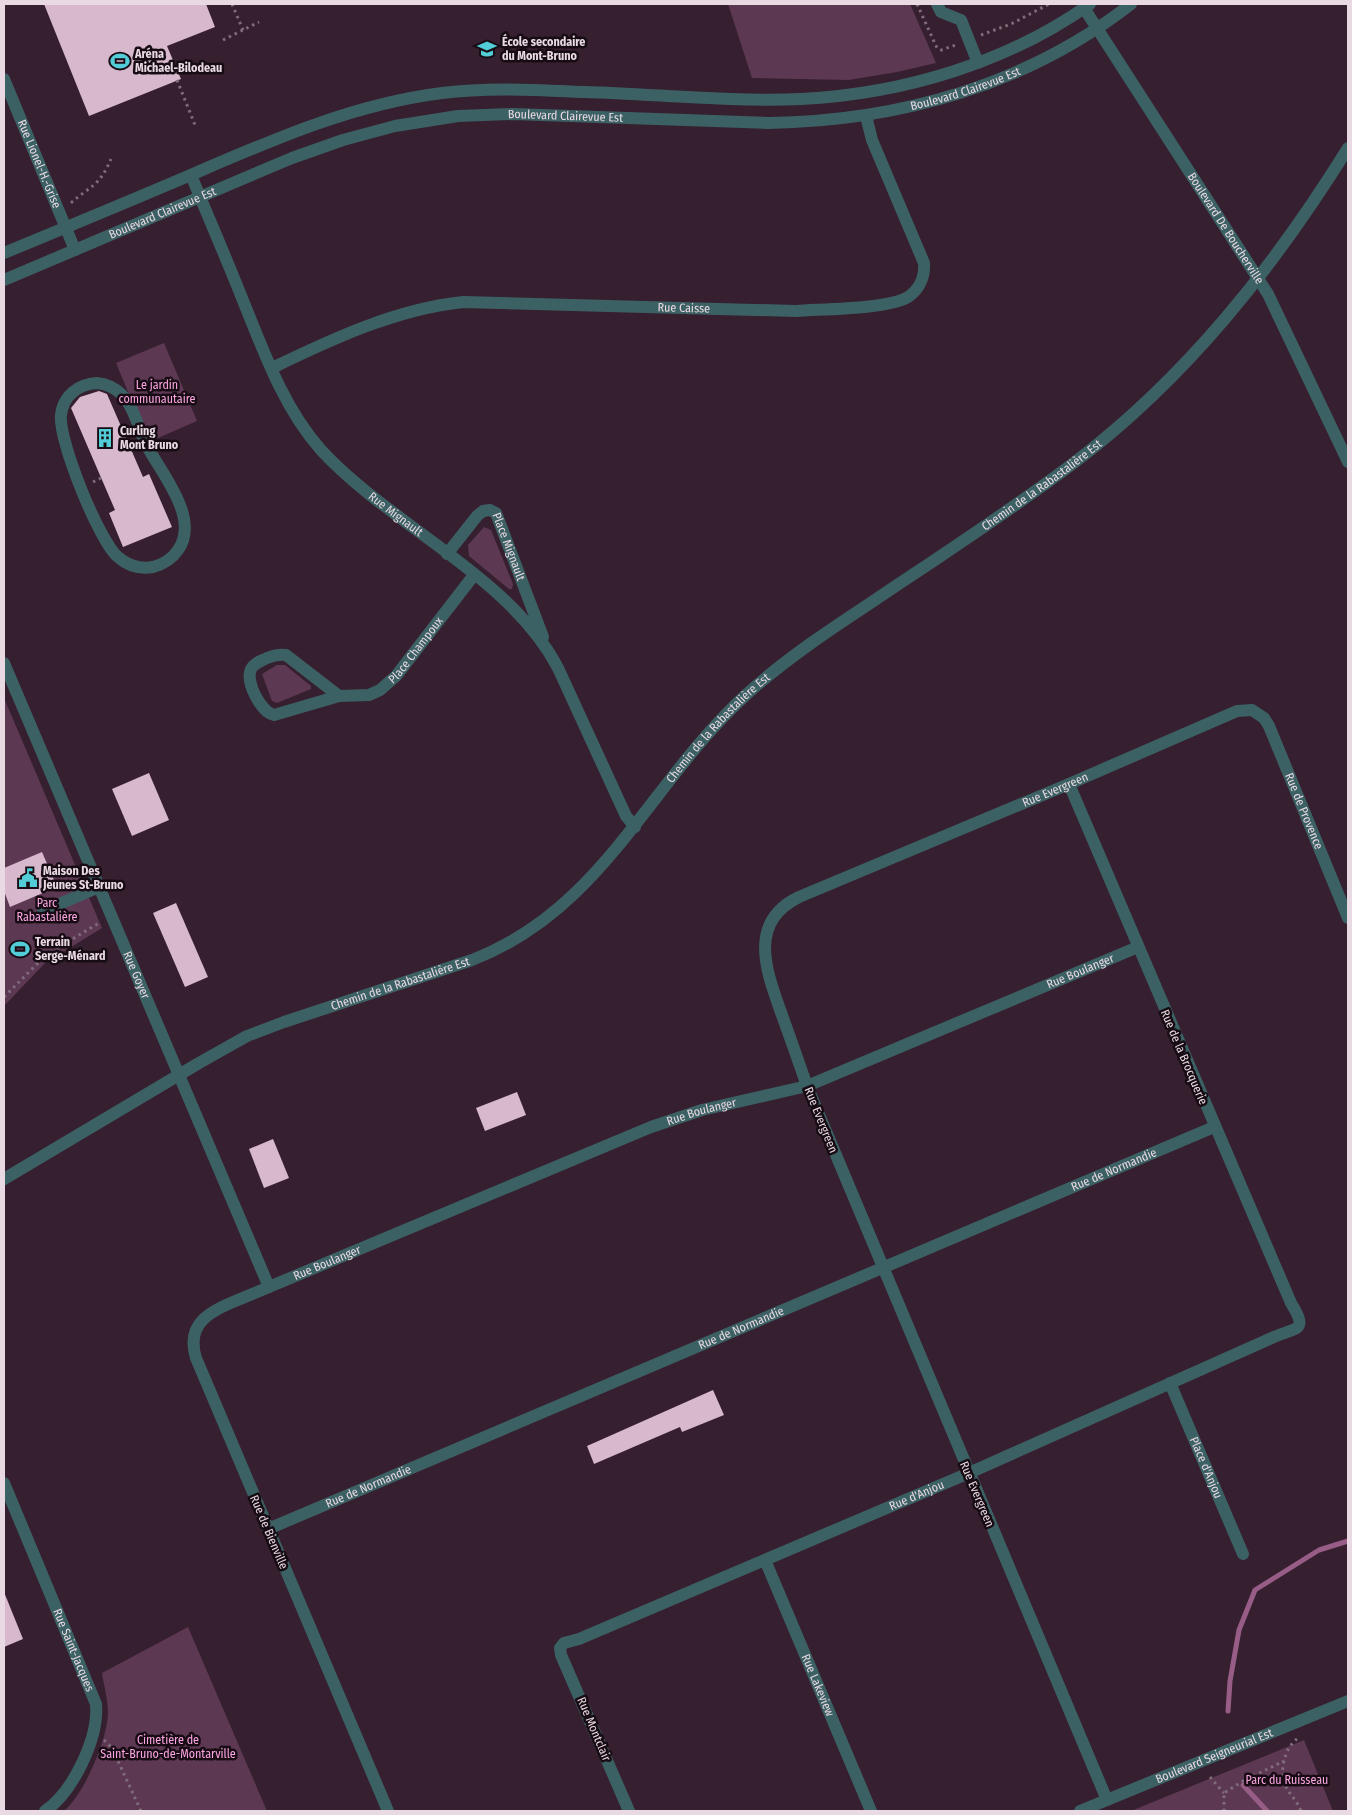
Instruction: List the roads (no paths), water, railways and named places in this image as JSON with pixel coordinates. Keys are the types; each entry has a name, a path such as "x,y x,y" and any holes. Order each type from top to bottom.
{"street":[{"name":"Boulevard Clairevue Est","path":"4,280 292,158 343,140 395,126 458,116 513,114 768,123 810,122 866,116 934,102 994,82 1046,58 1097,28 1131,4"},
{"name":"Boulevard Clairevue Est","path":"4,253 292,132 330,118 381,104 444,93 541,90 759,99 806,98 852,94 928,78 978,63 1030,40 1087,6"},
{"name":"Boulevard De Boucherville","path":"1087,6 1097,28 1268,294 1348,462"},
{"path":"939,8 961,20 978,63"},
{"name":"Rue Lionel-H.-Grise","path":"4,79 75,250"},
{"name":"Rue Caisse","path":"272,368 393,317 431,306 463,302 796,310 851,307 904,299 920,284 924,274 924,263 872,140 866,116"},
{"name":"Chemin de la Rabastalière Est","path":"4,1179 230,1045 265,1029 455,966 515,940 538,926 578,891 635,826 702,739 753,689 845,620 1034,492 1106,437 1173,375 1240,304 1348,148"},
{"name":"Rue Mignault","path":"191,175 272,368 292,410 321,449 360,486 512,607 547,647 570,692 626,816 635,826"},
{"path":"103,384 113,388 126,400 146,444 167,478 185,522 185,535 180,547 172,557 156,566 137,567 125,562 115,554 102,536 81,487 61,425 62,408 67,398 75,390 86,385 103,384"},
{"name":"Place Mignault","path":"447,554 480,513 490,510 496,513 500,519 547,647"},
{"name":"Place Champoux","path":"339,696 283,655 274,655 259,661 250,671 250,678 260,705 264,711 278,716 339,696 369,695 388,685 474,576"},
{"name":"Rue Goyer","path":"4,664 269,1287"},
{"name":"Rue Evergreen","path":"1107,1800 807,1086 772,986 765,956 766,934 772,921 781,909 799,897 1069,784 1218,718 1237,711 1252,710"},
{"name":"Rue de Provence","path":"1252,710 1264,718 1269,726 1348,918"},
{"name":"Rue de la Brocquerie","path":"1069,784 1214,1127 1291,1303 1300,1319 1299,1327"},
{"path":"43,911 99,887"},
{"name":"Rue Boulanger","path":"269,1287 651,1127 702,1110 807,1086 1138,947"},
{"name":"Rue de Normandie","path":"268,1529 1214,1127"},
{"name":"Rue de Bienville","path":"269,1287 211,1312 199,1324 194,1341 196,1358 388,1811"},
{"name":"Rue d'Anjou","path":"560,1648 564,1643 579,1639 968,1473 1170,1382 1299,1327"},
{"name":"Place d'Anjou","path":"1170,1382 1243,1554"},
{"name":"Rue Saint-Jacques","path":"4,1483 92,1693 96,1710 92,1733 73,1781 57,1802 46,1811"},
{"name":"Rue Lakeview","path":"765,1560 871,1811"},
{"name":"Rue Montclair","path":"560,1648 560,1653 629,1811"},
{"name":"Boulevard Seigneurial Est","path":"1080,1811 1348,1701"}],"waterway":[{"path":"1228,1711 1230,1681 1239,1630 1255,1590 1319,1550 1348,1541"},
{"path":"1243,1785 1267,1811"}],"place":[{"name":"École secondaire du Mont-Bruno","path":"487,49"},
{"name":"Aréna Michael-Bilodeau","path":"120,61"},
{"name":"Curling Mont Bruno","path":"105,438"},
{"name":"Maison Des Jeunes St-Bruno","path":"28,878"},
{"name":"Terrain Serge-Ménard","path":"20,949"}],"park label":[{"name":"Le jardin communautaire","path":"157,392"},
{"name":"Parc Rabastalière","path":"47,910"},
{"name":"Cimetière de Saint-Bruno-de-Montarville","path":"168,1747"},
{"name":"Parc du Ruisseau","path":"1287,1780"}]}
